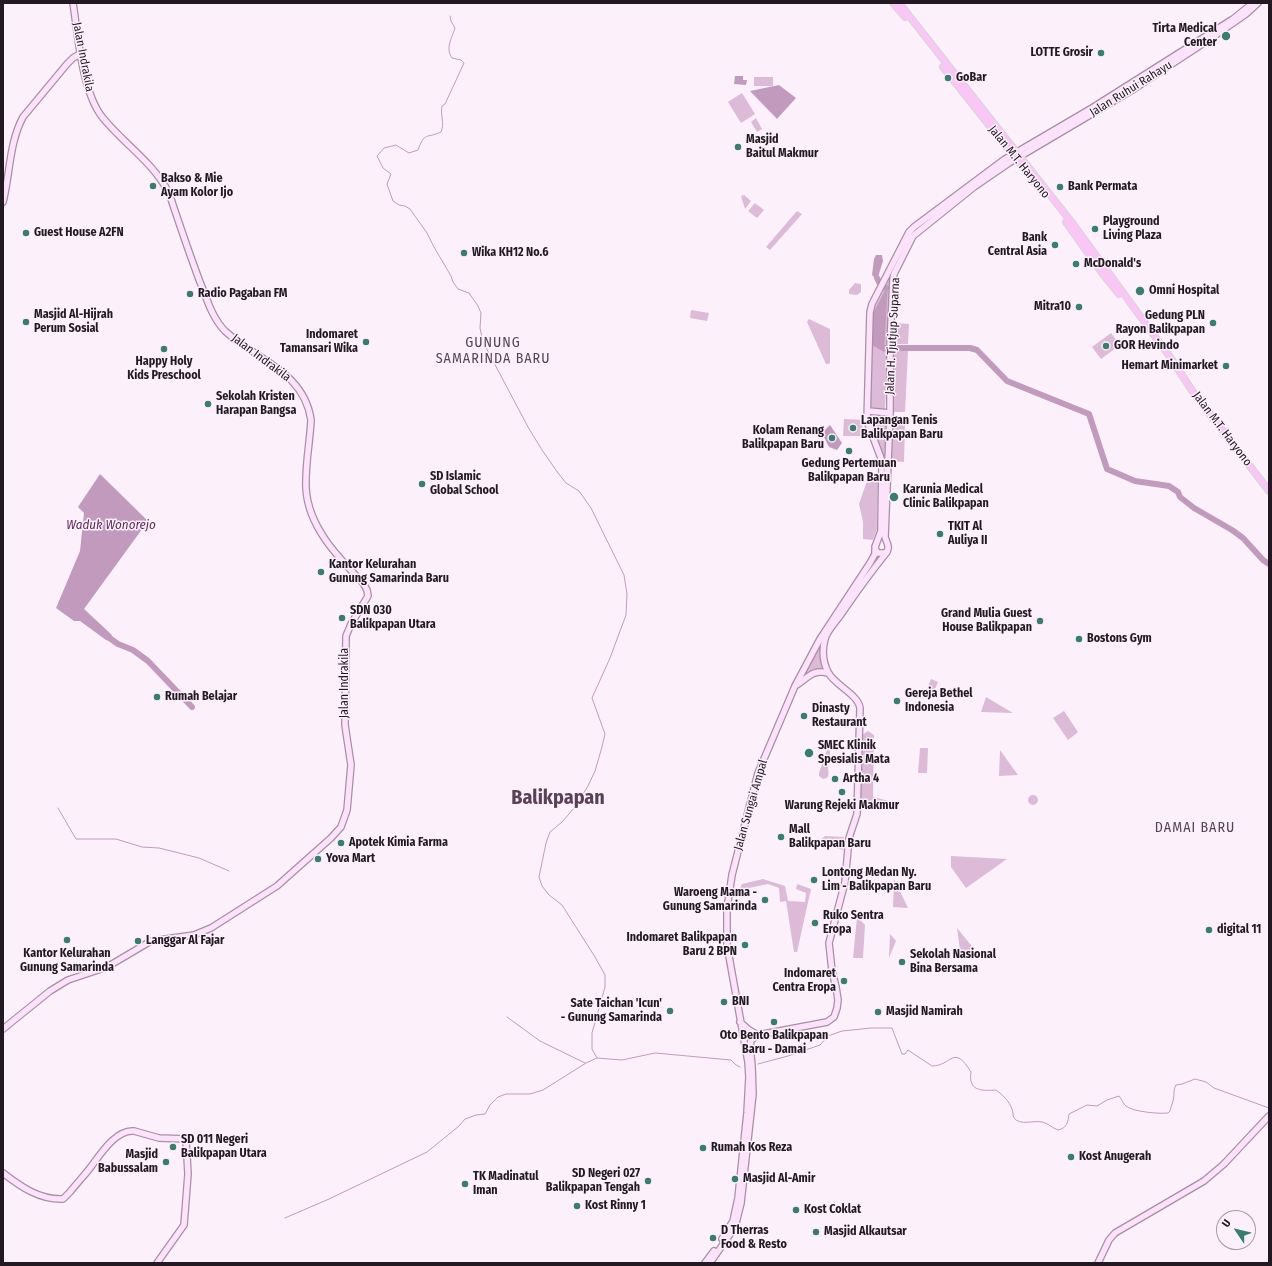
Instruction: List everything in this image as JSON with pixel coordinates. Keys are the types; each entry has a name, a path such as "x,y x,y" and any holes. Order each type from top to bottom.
{"main road":[{"name":"Jalan Indrakila","path":"3,1029 50,991 68,980 107,967 151,941 194,935 211,928 277,886 338,830 344,820 347,810 351,765 345,725 346,636 351,624 368,596 364,583 330,547 315,521 309,504 306,488 306,474 311,420 302,395 291,380 274,365 225,331 216,319 205,294 166,189 158,174 100,113 91,96 80,54 73,3"},
{"name":"Jalan M.T. Haryono","path":"893,3 930,46 979,113 1016,155 1102,273 1138,319 1143,322 1177,367 1193,392 1269,491"},
{"name":"Jalan M.T. Haryono","path":"899,3 921,35"},
{"name":"Jalan Ruhui Rahayu","path":"1016,155 1112,102 1203,40 1253,3"},
{"name":"Jalan Ruhui Rahayu","path":"1016,155 1246,14 1258,3"},
{"path":"3,202 14,137 18,126 23,117 67,64 80,54"},
{"name":"Jalan H. Tjutjup Suparna","path":"877,542 881,531 882,461 867,424 870,312 872,304 911,230 1005,158 1016,155"},
{"name":"Jalan H. Tjutjup Suparna","path":"888,544 885,537 890,413 890,347 894,276 913,236 1016,155"},
{"name":"Jalan M.T. Haryono","path":"1177,367 1193,385 1269,484"},
{"path":"868,411 890,413"},
{"path":"750,1063 750,1044 756,1036 826,1022 834,1017 838,1000 829,943 845,882 849,838 857,814 859,703 828,673 823,651 825,638 862,584 887,552 888,544 884,541 877,542 875,545 875,550 880,554 885,554 887,552"},
{"name":"Jalan Sungai Ampal","path":"710,1263 731,1233 738,1216 741,1203 751,1120 750,1063 740,1022 727,945 727,908 729,886 758,773 795,686 820,639 870,563 875,554 875,550"},
{"path":"795,686 814,672 818,671 828,673"},
{"path":"740,1022 756,1036"},
{"name":"Jalan Sungai Ampal","path":"705,1263 733,1221 738,1198 751,1079"},
{"path":"1098,1263 1114,1233 1208,1178 1224,1164 1269,1116"},
{"path":"3,1173 18,1184 38,1195 49,1198 63,1199 109,1144 125,1132 134,1131 159,1138 186,1139 188,1174 184,1225 157,1263"}],"shaded area":[{"path":"754,77 773,77 773,86 754,86"},
{"path":"742,93 755,114 741,123 728,102"},
{"path":"756,118 762,129 757,132 751,122"},
{"path":"744,195 751,201 745,209 741,196"},
{"path":"755,203 764,210 757,218 748,211"},
{"path":"797,211 802,214 770,250 766,247"},
{"path":"890,277 885,411 869,410 872,313"},
{"path":"855,283 861,284 861,292 857,295 849,294 849,290"},
{"path":"691,310 709,313 707,321 690,318"},
{"path":"809,319 830,329 830,363 828,364 826,364 807,322"},
{"path":"895,323 909,324 908,344 894,344"},
{"name":"GOR Hevindo","path":"1111,333 1120,345 1101,359 1092,347"},
{"path":"893,349 908,350 905,412 890,412"},
{"path":"867,418 887,419 885,463"},
{"name":"Lapangan Tenis Balikpapan Baru","path":"844,419 863,420 862,436 843,436"},
{"path":"891,420 905,421 904,462 889,461"},
{"path":"868,478 878,479 877,529 873,540 863,539 863,522 859,504"},
{"path":"822,642 827,672 823,671 798,683"},
{"path":"931,679 938,682 933,694 926,691"},
{"path":"986,697 1013,713 981,712"},
{"path":"1064,711 1078,732 1068,740 1053,718"},
{"path":"868,731 874,735 873,797 889,801 867,804 859,810 859,737"},
{"path":"920,748 928,748 927,773 918,773"},
{"path":"827,750 830,751 828,768 829,774 827,778 823,779 819,776 819,773"},
{"path":"1000,750 1018,775 999,776"},
{"path":"1031,795 1035,795 1037,796 1037,804 1031,805 1028,802 1028,798"},
{"path":"825,836 844,837 843,850 822,844 821,839"},
{"path":"951,856 1007,859 966,888 951,867"},
{"path":"763,879 785,886 788,901 805,902 806,893 796,889 797,884 811,889 797,952 794,952 786,901 780,902 779,888 768,884 739,890 742,884"},
{"path":"894,879 908,908 893,907"},
{"path":"857,917 865,925 863,958 853,958"},
{"path":"957,928 975,950 961,958"},
{"path":"890,934 896,941 889,958"}],"water":[{"path":"735,76 743,76 743,80 747,80 746,85 734,84"},
{"path":"779,85 796,98 777,119 750,91"},
{"path":"876,255 882,255 883,261 878,277 875,278 872,275"},
{"path":"888,284 884,352 872,345 873,314"},
{"name":"Kolam Renang Balikpapan Baru","path":"830,425 842,443 837,450 829,447 822,433"},
{"name":"Waduk Wonorejo","path":"100,474 148,521 84,609 111,634 115,642 106,640 80,621 74,621 56,608 80,551 84,513 78,507"}],"waterway":[{"path":"450,16 455,28 449,47 450,54 452,58 461,60 464,63 445,104 442,106 443,125 441,132 426,136 422,140 418,150 409,153 396,145 384,148 377,156 383,168 391,174 387,184 393,201 410,209 427,233 453,282 458,289 469,293 478,306 481,313 480,328 483,342 528,427 542,450 566,483 579,491 591,508 624,575 627,594 626,615 610,658 592,698 605,734 595,771 575,807 562,822 550,832 546,843 539,877 542,886 549,895 562,905 605,975 605,987 592,1033 592,1049 597,1058 622,1060 655,1053 731,1060 740,1067"},
{"path":"877,278 880,284 886,288"},
{"path":"884,348 970,348 977,350 1007,381 1089,414 1107,469 1135,481 1169,486 1178,492 1180,497 1194,508 1243,538 1263,560 1269,564"},
{"path":"108,637 118,644 133,650 148,661 192,707"},
{"path":"58,808 76,839 116,839 142,847 159,848 199,858 229,871"},
{"path":"507,1017 540,1041 585,1063"},
{"path":"758,1064 820,1045 828,1036 842,1031 871,1028 892,1028 902,1054 905,1054 908,1050 932,1066 939,1065 952,1058 956,1057 960,1059 965,1063 971,1072 972,1083 974,1086 981,1090 996,1090 999,1092 1009,1103 1014,1118 1020,1122 1042,1122 1058,1130 1063,1128 1066,1124 1069,1114 1087,1105 1097,1106 1107,1100 1119,1096 1125,1105 1134,1110 1168,1113 1173,1101 1176,1085 1195,1079 1206,1082 1214,1088 1269,1108"},
{"path":"285,1218 329,1199 427,1152 459,1126 465,1119 476,1115 485,1114 490,1105 498,1097 506,1094 530,1094 543,1090 586,1063 597,1058"}],"place":[{"name":"Tirta Medical Center","path":"1226,36"},
{"name":"LOTTE Grosir","path":"1101,53"},
{"name":"GoBar","path":"948,78"},
{"name":"Masjid Baitul Makmur","path":"738,147"},
{"name":"Bakso & Mie Ayam Kolor Ijo","path":"153,186"},
{"name":"Bank Permata","path":"1060,187"},
{"name":"Playground Living Plaza","path":"1095,229"},
{"name":"Guest House A2FN","path":"26,233"},
{"name":"Bank Central Asia","path":"1055,245"},
{"name":"Wika KH12 No.6","path":"464,253"},
{"name":"McDonald's","path":"1076,264"},
{"name":"Omni Hospital","path":"1140,291"},
{"name":"Radio Pagaban FM","path":"190,294"},
{"name":"Mitra10","path":"1079,307"},
{"name":"Masjid Al-Hijrah Perum Sosial","path":"26,322"},
{"name":"Gedung PLN Rayon Balikpapan","path":"1213,323"},
{"name":"Indomaret Tamansari Wika","path":"366,342"},
{"name":"GOR Hevindo","path":"1106,346"},
{"name":"Happy Holy Kids Preschool","path":"164,349"},
{"name":"Hemart Minimarket","path":"1226,366"},
{"name":"Sekolah Kristen Harapan Bangsa","path":"208,404"},
{"name":"Lapangan Tenis Balikpapan Baru","path":"853,428"},
{"name":"Kolam Renang Balikpapan Baru","path":"832,438"},
{"name":"Gedung Pertemuan Balikpapan Baru","path":"849,451"},
{"name":"SD Islamic Global School","path":"422,484"},
{"name":"Karunia Medical Clinic Balikpapan","path":"894,497"},
{"name":"TKIT Al Auliya II","path":"940,534"},
{"name":"Kantor Kelurahan Gunung Samarinda Baru","path":"321,572"},
{"name":"SDN 030 Balikpapan Utara","path":"342,618"},
{"name":"Grand Mulia Guest House Balikpapan","path":"1040,621"},
{"name":"Bostons Gym","path":"1079,639"},
{"name":"Rumah Belajar","path":"157,697"},
{"name":"Gereja Bethel Indonesia","path":"897,701"},
{"name":"Dinasty Restaurant","path":"804,716"},
{"name":"SMEC Klinik Spesialis Mata","path":"809,753"},
{"name":"Artha 4","path":"835,779"},
{"name":"Warung Rejeki Makmur","path":"842,792"},
{"name":"Mall Balikpapan Baru","path":"781,837"},
{"name":"Apotek Kimia Farma","path":"341,843"},
{"name":"Yova Mart","path":"318,859"},
{"name":"Lontong Medan Ny. Lim - Balikpapan Baru","path":"814,880"},
{"name":"Waroeng Mama - Gunung Samarinda","path":"765,900"},
{"name":"Ruko Sentra Eropa","path":"815,923"},
{"name":"digital 11","path":"1209,930"},
{"name":"Kantor Kelurahan Gunung Samarinda","path":"67,940"},
{"name":"Langgar Al Fajar","path":"138,941"},
{"name":"Indomaret Balikpapan Baru 2 BPN","path":"745,945"},
{"name":"Sekolah Nasional Bina Bersama","path":"902,962"},
{"name":"Indomaret Centra Eropa","path":"844,981"},
{"name":"BNI","path":"724,1002"},
{"name":"Sate Taichan 'Icun' - Gunung Samarinda","path":"670,1011"},
{"name":"Masjid Namirah","path":"878,1012"},
{"name":"Oto Bento Balikpapan Baru - Damai","path":"774,1022"},
{"name":"SD 011 Negeri Balikpapan Utara","path":"173,1147"},
{"name":"Rumah Kos Reza","path":"703,1148"},
{"name":"Kost Anugerah","path":"1071,1157"},
{"name":"Masjid Babussalam","path":"166,1162"},
{"name":"Masjid Al-Amir","path":"735,1179"},
{"name":"SD Negeri 027 Balikpapan Tengah","path":"648,1181"},
{"name":"TK Madinatul Iman","path":"465,1184"},
{"name":"Kost Rinny 1","path":"577,1206"},
{"name":"Kost Coklat","path":"796,1210"},
{"name":"Masjid Alkautsar","path":"816,1232"},
{"name":"D Therras Food & Resto","path":"713,1238"}],"district":[{"name":"GUNUNG SAMARINDA BARU","path":"493,352"},
{"name":"Balikpapan","path":"558,798"},
{"name":"DAMAI BARU","path":"1195,828"}]}
